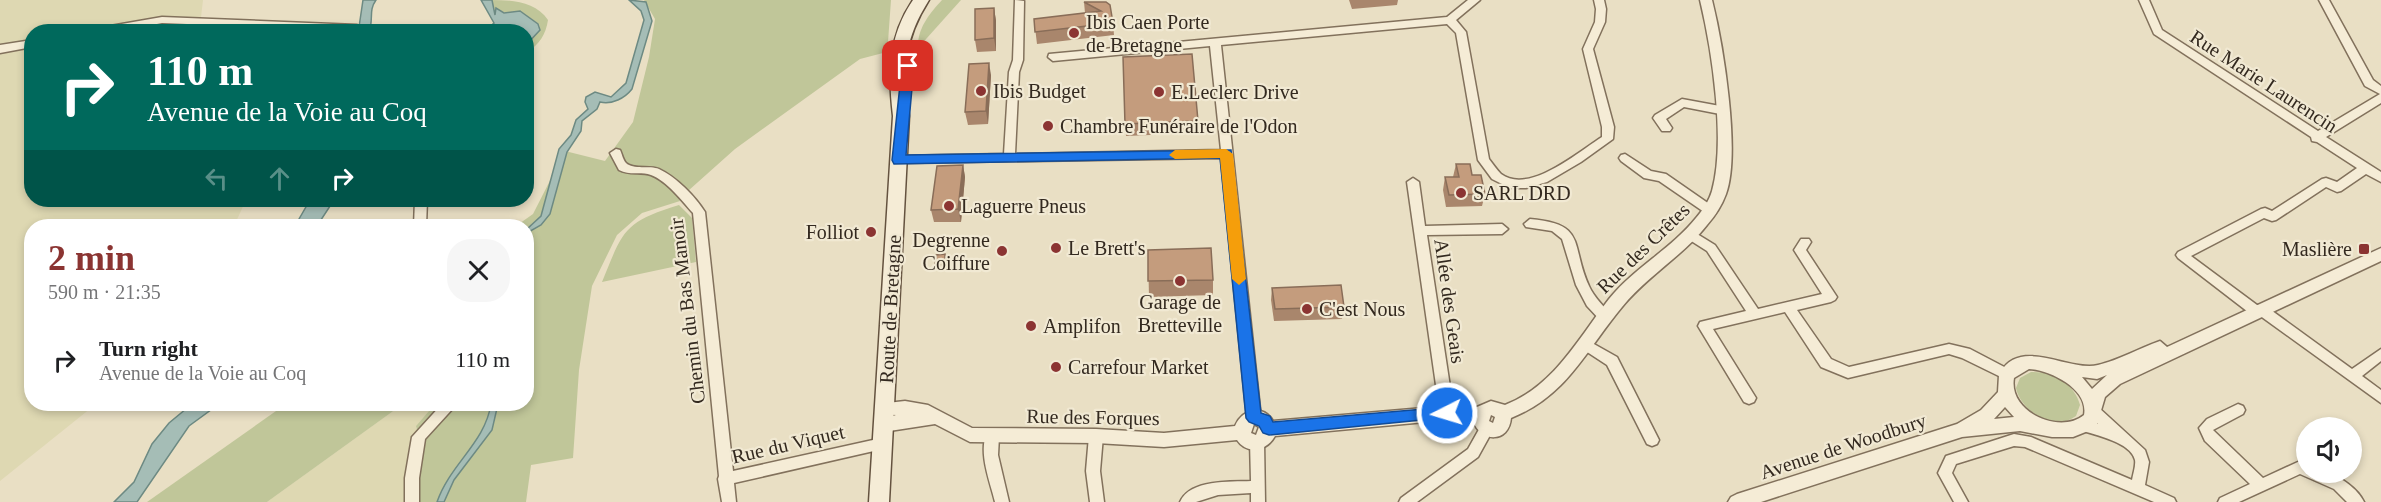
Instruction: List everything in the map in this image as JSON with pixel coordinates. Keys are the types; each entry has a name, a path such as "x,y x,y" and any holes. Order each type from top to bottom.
{"main road":[{"name":"Route de Bretagne","path":"879,502 901,116 897,82 900,37 907,20 921,0"},
{"name":"Route de Bretagne","path":"901,116 906,102 909,42 917,22 934,0"}],"street":[{"path":"1053,57 1450,20 1475,0"},
{"path":"1450,20 1461,32 1484,160 1492,175 1505,183 1523,186 1538,182 1606,139 1608,127 1588,49 1590,38 1601,26 1603,18 1599,0"},
{"name":"Rue des Crêtes","path":"1484,421 1490,408 1502,414 1540,395 1585,344 1629,287 1689,234 1711,211 1720,193 1725,169 1716,46 1706,0"},
{"name":"Rue Marie Laurencin","path":"2144,0 2158,32 2316,138 2381,178"},
{"path":"2324,0 2369,83 2381,91"},
{"path":"1009,158 1014,72 1018,60 1019,1"},
{"path":"139,24 162,20 260,24"},
{"path":"1215,42 1254,418"},
{"path":"0,49 24,44"},
{"path":"2316,138 2381,98"},
{"path":"1666,128 1659,118 1682,103 1720,110"},
{"name":"Chemin du Bas Manoir","path":"616,153 617,162 624,169 637,172 654,171 679,189 699,212 725,479"},
{"path":"899,160 1226,154"},
{"path":"1625,158 1648,175 1662,177 1711,211"},
{"path":"2366,168 2337,188 2326,182 2272,217 2265,212 2182,255 2381,397"},
{"name":"Allée des Geais","path":"1413,182 1447,413"},
{"path":"1530,224 1550,225 1565,233 1573,244 1578,275 1593,306 1605,317"},
{"name":"Allée des Geais","path":"1420,231 1502,229"},
{"path":"1689,234 1711,248 1755,315"},
{"path":"1749,398 1704,326 1831,297 1800,250 1805,242"},
{"path":"2007,394 2007,375 2018,365 2027,363 2059,369 2097,372 2164,347 2189,341 2381,254"},
{"path":"1789,308 1826,363 1848,373 1950,349 1965,353 2007,375"},
{"path":"2090,414 2099,391 2105,384 2173,353 2189,341"},
{"path":"1585,344 1612,361 1652,440"},
{"path":"2352,376 2381,354"},
{"path":"2059,369 2084,389 2090,414 2140,454 2142,462 2138,488"},
{"name":"Avenue de Woodbury","path":"1962,430 1987,415 2007,394 2020,413 2043,427"},
{"path":"2238,410 2206,428 2210,437 2261,485"},
{"path":"412,502 412,478 419,436 443,411"},
{"path":"1269,429 1447,413 1484,421 1473,453 1417,500"},
{"name":"Avenue de Woodbury","path":"1737,502 1962,430 2010,423 2071,431 2090,414"},
{"path":"1254,418 1264,421 1269,429 1265,438 1257,441 1248,440 1242,432 1244,422 1254,418"},
{"name":"Rue des Forques","path":"883,426 921,419 947,423 970,435 1096,436 1164,440 1242,432"},
{"name":"Rue du Viquet","path":"729,502 725,479 772,468 883,426"},
{"path":"992,436 991,455 1002,502"},
{"path":"1096,436 1093,471 1097,502"},
{"path":"1961,502 1945,473 1952,460 2014,440 2039,445 2169,502"},
{"path":"1257,441 1258,502"},
{"path":"2225,502 2296,469"},
{"path":"2334,483 2357,502"},
{"path":"1187,502 1190,497 1201,492 1256,487"}],"shaded area":[{"path":"0,0 203,0 200,24 24,24 24,207 243,207 237,219 24,219 24,411 87,411 0,481"},
{"path":"393,411 429,411 416,426 419,437 412,502 267,502"}],"green space":[{"path":"492,0 523,3 537,9 548,20 544,34 534,47 534,36 540,30 539,24 520,11 506,13 497,9 495,15"},
{"path":"644,0 891,0 888,42 883,53 860,59 735,149 679,199 680,201 642,213 617,235 592,286 579,370 573,458 531,465 526,502 412,502 419,437 416,426 429,411 534,411 534,219 526,219 533,214 565,151 605,161 633,122 649,57 655,19"},
{"path":"942,0 961,0 918,48 920,34 928,16"},
{"path":"679,205 692,218 696,262 602,282 615,251 627,231 646,217"},
{"path":"2031,372 2055,376 2068,385 2080,405 2076,416 2058,422 2032,412 2019,397 2016,388 2020,378"},
{"path":"276,411 393,411 267,502 147,502"}],"water":[{"path":"363,0 376,0 372,8 370,24 359,24"},
{"path":"481,0 492,0 495,15 496,8 504,13 520,11 538,24 540,30 534,36 534,24 494,23"},
{"path":"629,0 646,2 652,21 632,89 618,100 609,103 600,102 597,109 582,121 581,131 567,152 550,214 541,225 534,229 534,222 541,216 559,149 571,135 576,120 588,109 585,102 586,97 595,92 611,97 626,83 644,20 641,11"},
{"path":"306,207 329,207 322,219 299,219"},
{"path":"184,411 209,411 189,426 137,502 114,502 134,482 152,444 169,423"},
{"path":"489,411 496,411 492,430 454,480 444,502 437,502 450,476 475,442"}],"building":[{"path":"1084,2 1106,2 1110,5 1113,23 1035,32 1034,19 1101,11"},
{"path":"994,8 994,38 975,40 975,9"},
{"name":"E.Leclerc Drive","path":"1192,54 1198,121 1125,124 1123,57"},
{"path":"989,63 986,111 965,112 969,64"},
{"path":"1456,164 1470,164 1472,175 1481,175 1485,194 1449,195 1445,177 1459,177"},
{"name":"Laguerre Pneus","path":"963,165 958,209 931,210 937,166"},
{"path":"1211,248 1213,280 1148,281 1148,250"},
{"path":"945,254 945,264 935,265 936,255"},
{"path":"1341,285 1344,307 1275,309 1272,288"}],"slow traffic":[{"path":"1175,155 1226,154 1239,279"}],"place":[{"name":"Ibis Caen Porte de Bretagne","path":"1074,33"},
{"name":"Ibis Budget","path":"981,91"},
{"name":"E.Leclerc Drive","path":"1159,92"},
{"name":"Chambre Funéraire de l'Odon","path":"1048,126"},
{"name":"SARL DRD","path":"1461,193"},
{"name":"Laguerre Pneus","path":"949,206"},
{"name":"Folliot","path":"871,232"},
{"name":"Le Brett's","path":"1056,248"},
{"name":"Maslière","path":"2364,249"},
{"name":"Degrenne Coiffure","path":"1002,251"},
{"name":"Garage de Bretteville","path":"1180,281"},
{"name":"C'est Nous","path":"1307,309"},
{"name":"Amplifon","path":"1031,326"},
{"name":"Carrefour Market","path":"1056,367"}],"route":[{"path":"908,66 906,102 901,116 899,160 1226,154 1254,418 1267,423 1269,429 1447,413"}]}
